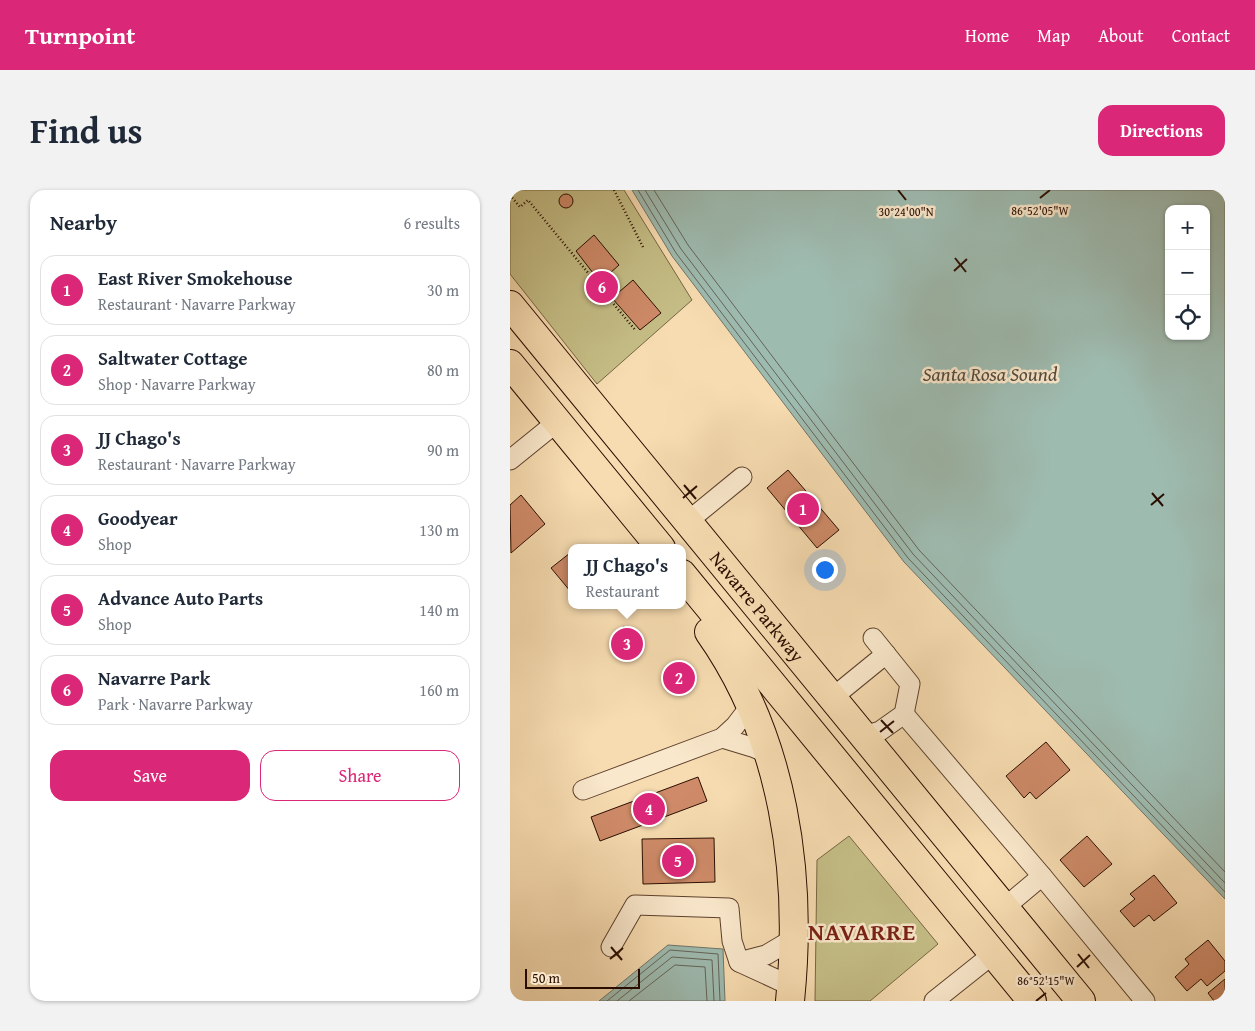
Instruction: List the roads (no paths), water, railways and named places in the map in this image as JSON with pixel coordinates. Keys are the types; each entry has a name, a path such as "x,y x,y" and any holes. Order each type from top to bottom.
{"highway":[{"name":"Navarre Parkway","path":"510,304 1080,1001"},
{"path":"510,364 658,544"},
{"path":"557,422 573,464 638,544"},
{"path":"686,571 730,604 830,726 848,736 863,736"},
{"name":"Navarre Parkway","path":"686,579 1032,1001"},
{"path":"686,602 721,648 741,683 769,754 782,804 790,855 793,908 791,993"}],"street":[{"path":"510,460 557,422"},
{"path":"687,522 742,477"},
{"path":"863,736 880,731 904,714 910,684 873,638"},
{"path":"832,698 886,654"},
{"path":"583,790 722,738 735,726 751,705"},
{"path":"904,714 1042,876 1145,1001"},
{"path":"722,738 769,754"},
{"path":"1004,908 1042,876"},
{"path":"611,947 635,905 729,908 732,941 739,962 791,993"},
{"path":"739,962 766,955 793,939"},
{"path":"934,1001 993,954"},
{"path":"1048,962 1096,1001"}],"water":[{"name":"Santa Rosa Sound","path":"632,190 1225,190 1225,899 904,562 672,256"},
{"path":"668,945 723,949 725,1001 599,1001"}],"place":[{"name":"Navarre Park","path":"602,287"},
{"name":"East River Smokehouse","path":"803,509"},
{"name":"JJ Chago's","path":"627,644"},
{"name":"Saltwater Cottage","path":"679,678"},
{"name":"Goodyear","path":"649,809"},
{"name":"Advance Auto Parts","path":"678,861"}],"district":[{"name":"NAVARRE","path":"862,931"}]}
